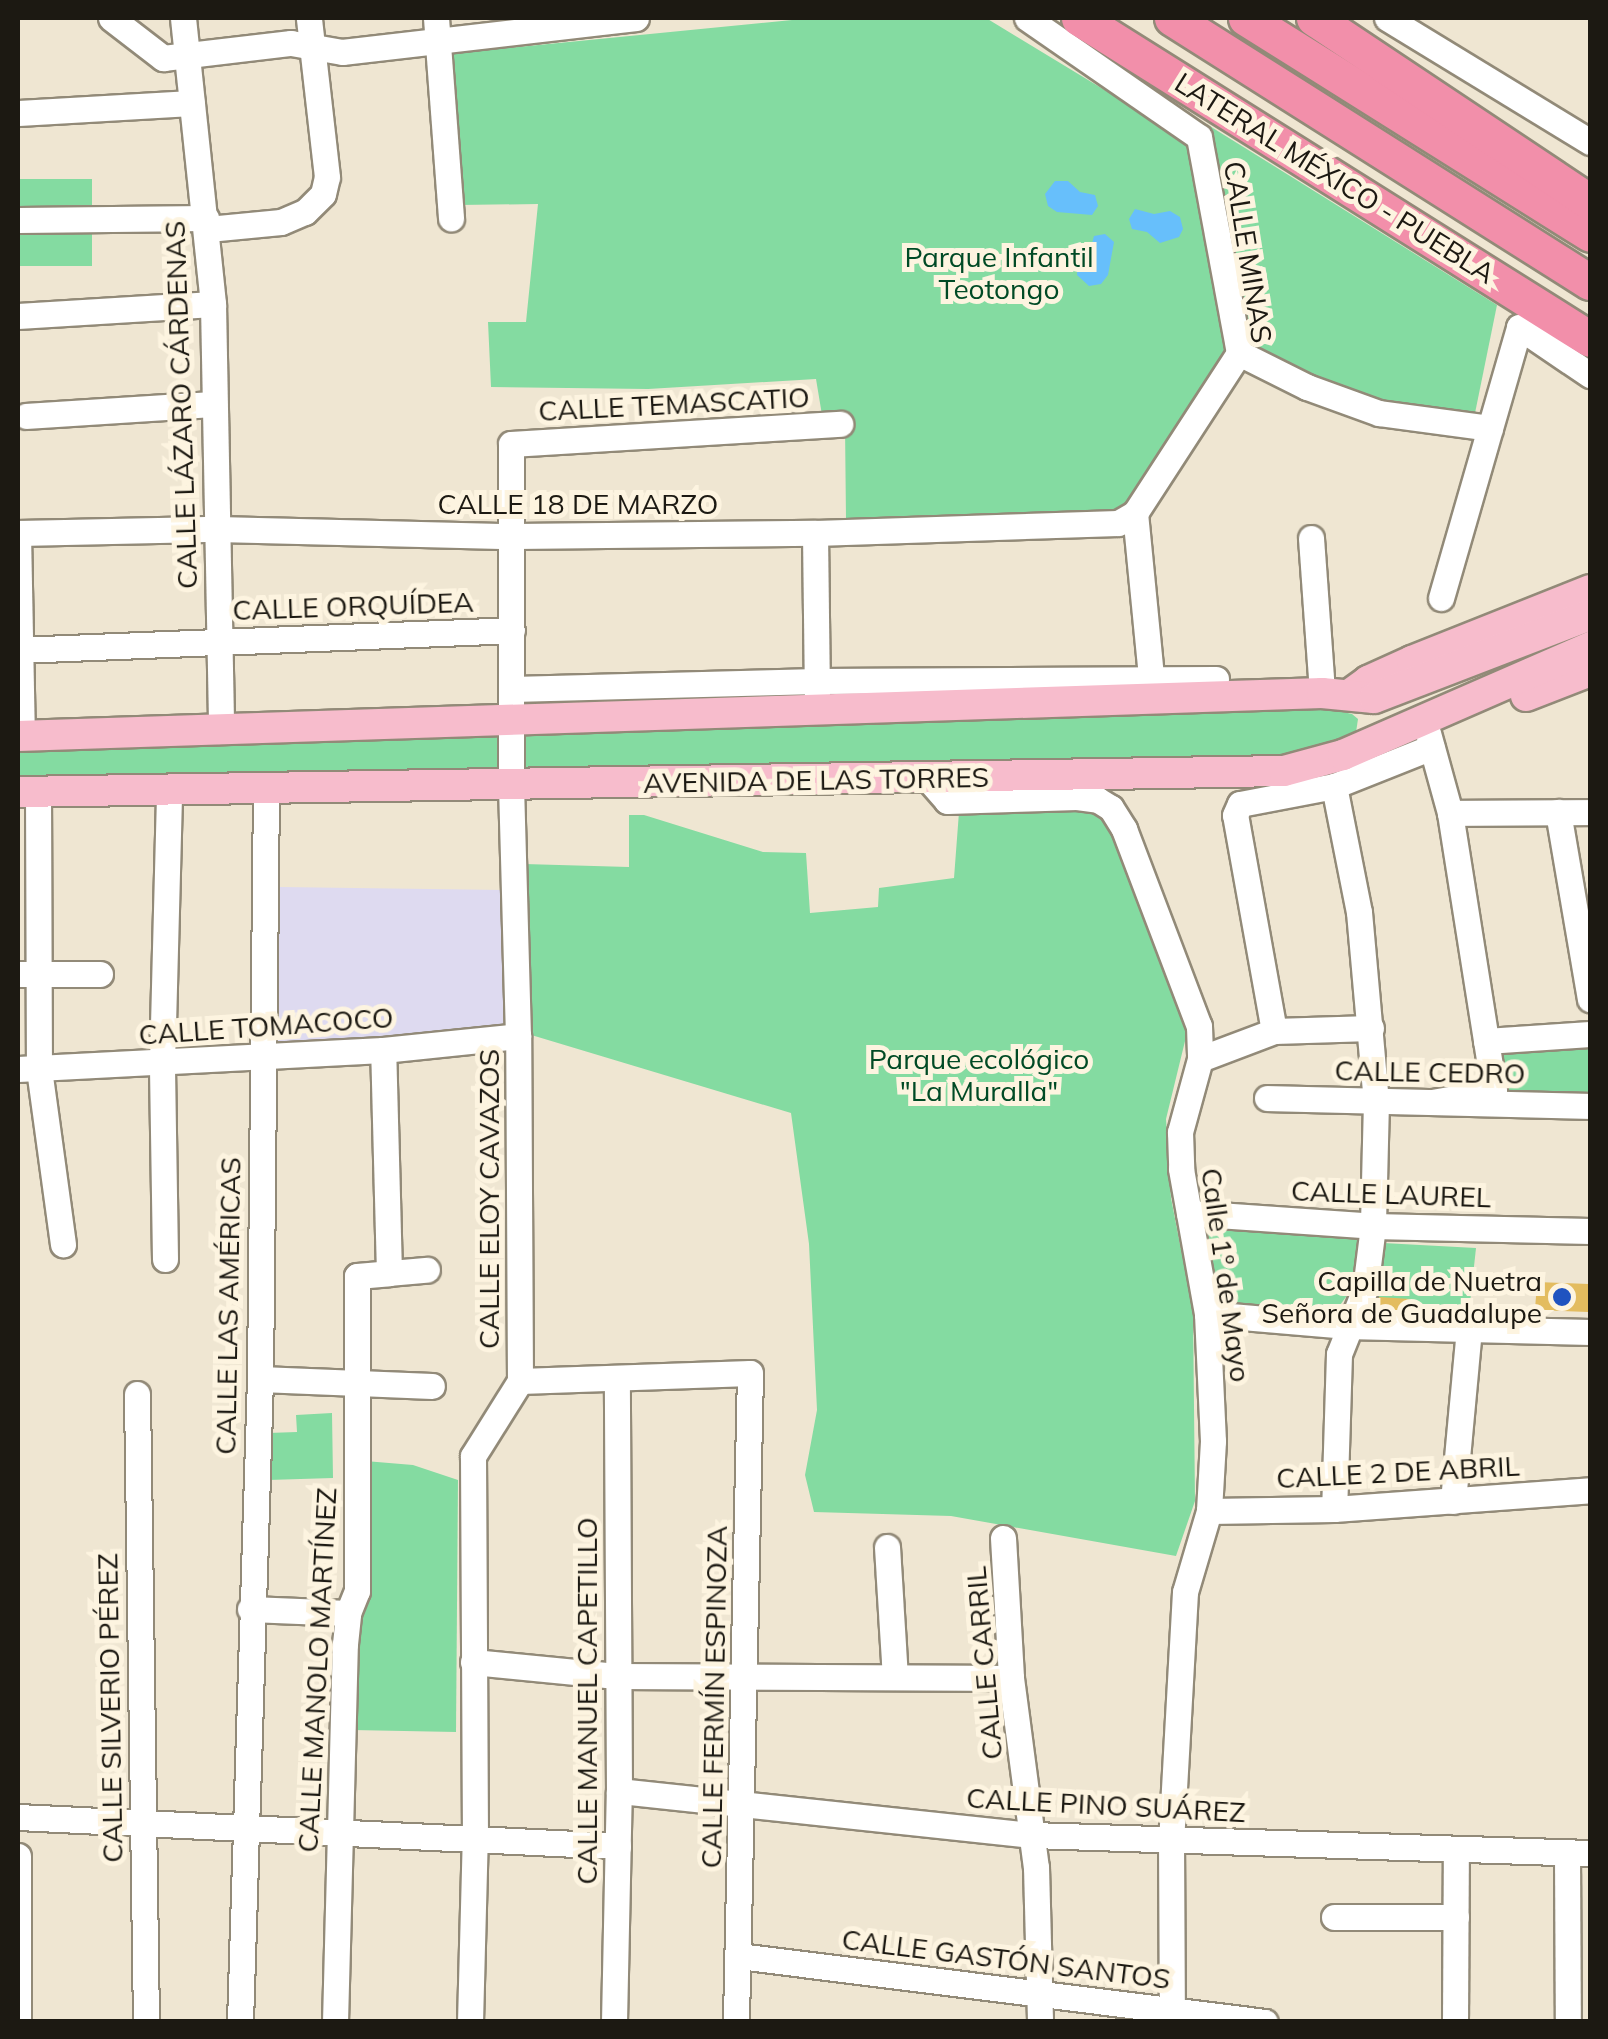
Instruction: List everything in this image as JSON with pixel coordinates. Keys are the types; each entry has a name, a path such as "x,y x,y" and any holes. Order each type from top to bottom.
{"highway":[{"name":"LATERAL MÉXICO - PUEBLA","path":"1079,18 1590,339"},
{"path":"1172,18 1590,282"},
{"path":"1246,18 1590,234"},
{"path":"1314,18 1590,202"},
{"path":"1475,124 1522,141 1590,179"}],"main road":[{"path":"1336,694 1590,590"},
{"path":"20,736 221,731 511,703 817,694 1391,695 1590,615"},
{"name":"AVENIDA DE LAS TORRES","path":"28,792 266,784 928,779 1284,771 1343,755 1590,647"},
{"path":"1336,694 1377,738 1430,740 1590,671"}],"street":[{"path":"110,18 163,58 290,43 342,52 437,29 636,18"},
{"name":"CALLE LÁZARO CÁRDENAS","path":"183,18 213,304 221,731"},
{"path":"18,220 281,222 305,212 323,194 327,177 309,18"},
{"name":"CALLE MINAS","path":"1027,18 1198,137 1239,353 1135,512"},
{"path":"1387,18 1590,142"},
{"path":"437,29 451,218"},
{"path":"18,113 192,103"},
{"path":"18,316 213,304"},
{"path":"1441,598 1519,327 1590,374"},
{"path":"1239,353 1306,387 1379,413 1490,428"},
{"path":"26,416 212,404"},
{"name":"CALLE TEMASCATIO","path":"511,444 840,424"},
{"name":"CALLE ELOY CAVAZOS","path":"470,2022 476,1836 473,1456 520,1380 518,1036 511,782 511,444"},
{"path":"1135,512 1151,676"},
{"name":"CALLE 18 DE MARZO","path":"18,533 217,529 511,536 815,533 1118,523 1135,512"},
{"path":"18,533 20,736"},
{"path":"815,533 817,694 1151,676 1216,679"},
{"path":"1312,538 1336,694"},
{"name":"CALLE ORQUÍDEA","path":"19,650 512,630"},
{"path":"1274,1031 1235,815 1240,804 1334,786 1430,740 1450,813 1494,1091 1450,1095 1432,1102"},
{"name":"Calle 1º de Mayo","path":"928,779 948,801 1077,797 1098,800 1111,808 1124,829 1199,1026 1200,1058 1180,1132 1213,1372 1209,1511 1185,1592 1172,1840 1172,2016"},
{"name":"CALLE LAS AMÉRICAS","path":"240,2022 260,1380 266,784"},
{"path":"1334,786 1359,912 1376,1101 1373,1226 1365,1289 1339,1354 1334,1509"},
{"path":"165,1259 162,1064 169,788"},
{"path":"28,792 28,1069 63,1244"},
{"path":"1558,812 1590,999"},
{"path":"1450,813 1590,812"},
{"path":"27,974 100,974"},
{"name":"CALLE CEDRO","path":"1200,1058 1274,1031 1370,1028"},
{"path":"1486,1041 1590,1034"},
{"name":"CALLE TOMACOCO","path":"28,1069 383,1050 518,1036"},
{"path":"383,1050 389,1273 427,1270"},
{"name":"CALLE CEDRO","path":"1267,1098 1590,1106"},
{"name":"CALLE LAUREL","path":"1189,1213 1373,1226 1590,1231"},
{"name":"CALLE MANOLO MARTÍNEZ","path":"335,2022 348,1613 356,1591 357,1276 389,1273"},
{"path":"1208,1314 1348,1326 1590,1332"},
{"path":"1453,1501 1469,1330"},
{"name":"CALLE FERMÍN ESPINOZA","path":"618,1380 750,1373 736,2022"},
{"path":"260,1380 432,1386"},
{"path":"520,1380 618,1380"},
{"name":"CALLE MANUEL CAPETILLO","path":"614,2022 619,1791 618,1380"},
{"name":"CALLE SILVERIO PÉREZ","path":"137,1394 146,2022"},
{"name":"CALLE 2 DE ABRIL","path":"1209,1511 1334,1509 1590,1490"},
{"name":"CALLE CARRIL","path":"1003,1538 1011,1678 1032,1835 1040,2022"},
{"path":"887,1547 895,1676"},
{"path":"250,1609 348,1613"},
{"path":"473,1662 616,1676 1011,1678"},
{"name":"CALLE PINO SUÁREZ","path":"619,1791 1032,1835 1579,1854"},
{"path":"18,1818 338,1834 476,1836 618,1846"},
{"path":"1455,2022 1456,1850"},
{"path":"1568,2022 1579,1854"},
{"path":"18,1856 18,2022"},
{"path":"1334,1917 1456,1917"},
{"name":"CALLE GASTÓN SANTOS","path":"739,1956 1039,1993 1172,2016 1266,2022"}],"shaded area":[{"path":"280,887 504,890 503,1032 274,1045"}],"green space":[{"name":"Parque Infantil Teotongo","path":"812,18 986,18 1187,140 1230,352 1121,510 846,519 845,426 824,427 816,379 648,389 491,387 488,322 526,322 538,204 459,205 447,54"},
{"path":"1200,120 1497,305 1474,418 1384,407 1246,344"},
{"path":"18,179 92,179 92,216 18,215"},
{"path":"18,230 92,230 92,266 18,266"},
{"path":"1312,705 1352,714 1358,719 1355,739 1285,763 519,775 519,734"},
{"path":"497,735 497,769 492,777 18,788 18,740"},
{"name":"Parque ecológico \"La Muralla\"","path":"1079,809 1102,817 1112,829 1181,997 1186,1037 1166,1119 1171,1198 1193,1311 1195,1501 1176,1556 951,1516 814,1512 805,1475 817,1410 809,1244 791,1113 528,1034 524,864 629,867 629,815 644,815 763,852 806,853 810,913 878,907 879,888 954,878 959,812"},
{"path":"1590,1047 1590,1095 1498,1092 1491,1048"},
{"path":"1200,1222 1358,1234 1357,1282 1332,1316 1215,1309"},
{"path":"1383,1243 1476,1248 1469,1312 1452,1317 1369,1314"},
{"path":"332,1413 333,1478 268,1480 268,1433 297,1432 296,1415"},
{"path":"365,1461 413,1465 458,1480 456,1732 352,1730"}],"water":[{"path":"1055,181 1068,181 1080,192 1095,195 1098,206 1092,215 1057,212 1048,206 1045,194"},
{"path":"1135,209 1154,214 1170,211 1180,217 1183,229 1179,237 1160,243 1147,232 1132,229 1129,219"},
{"path":"1105,234 1114,242 1108,275 1101,284 1089,286 1077,275 1078,262 1090,251 1094,236"}],"building":[{"name":"Capilla de Nuetra Señora de Guadalupe","path":"1537,1282 1589,1284 1588,1312 1535,1310"},
{"path":"1379,1297 1410,1299 1409,1311 1376,1310"}],"place":[{"name":"Capilla de Nuetra Señora de Guadalupe","path":"1562,1297"}]}
